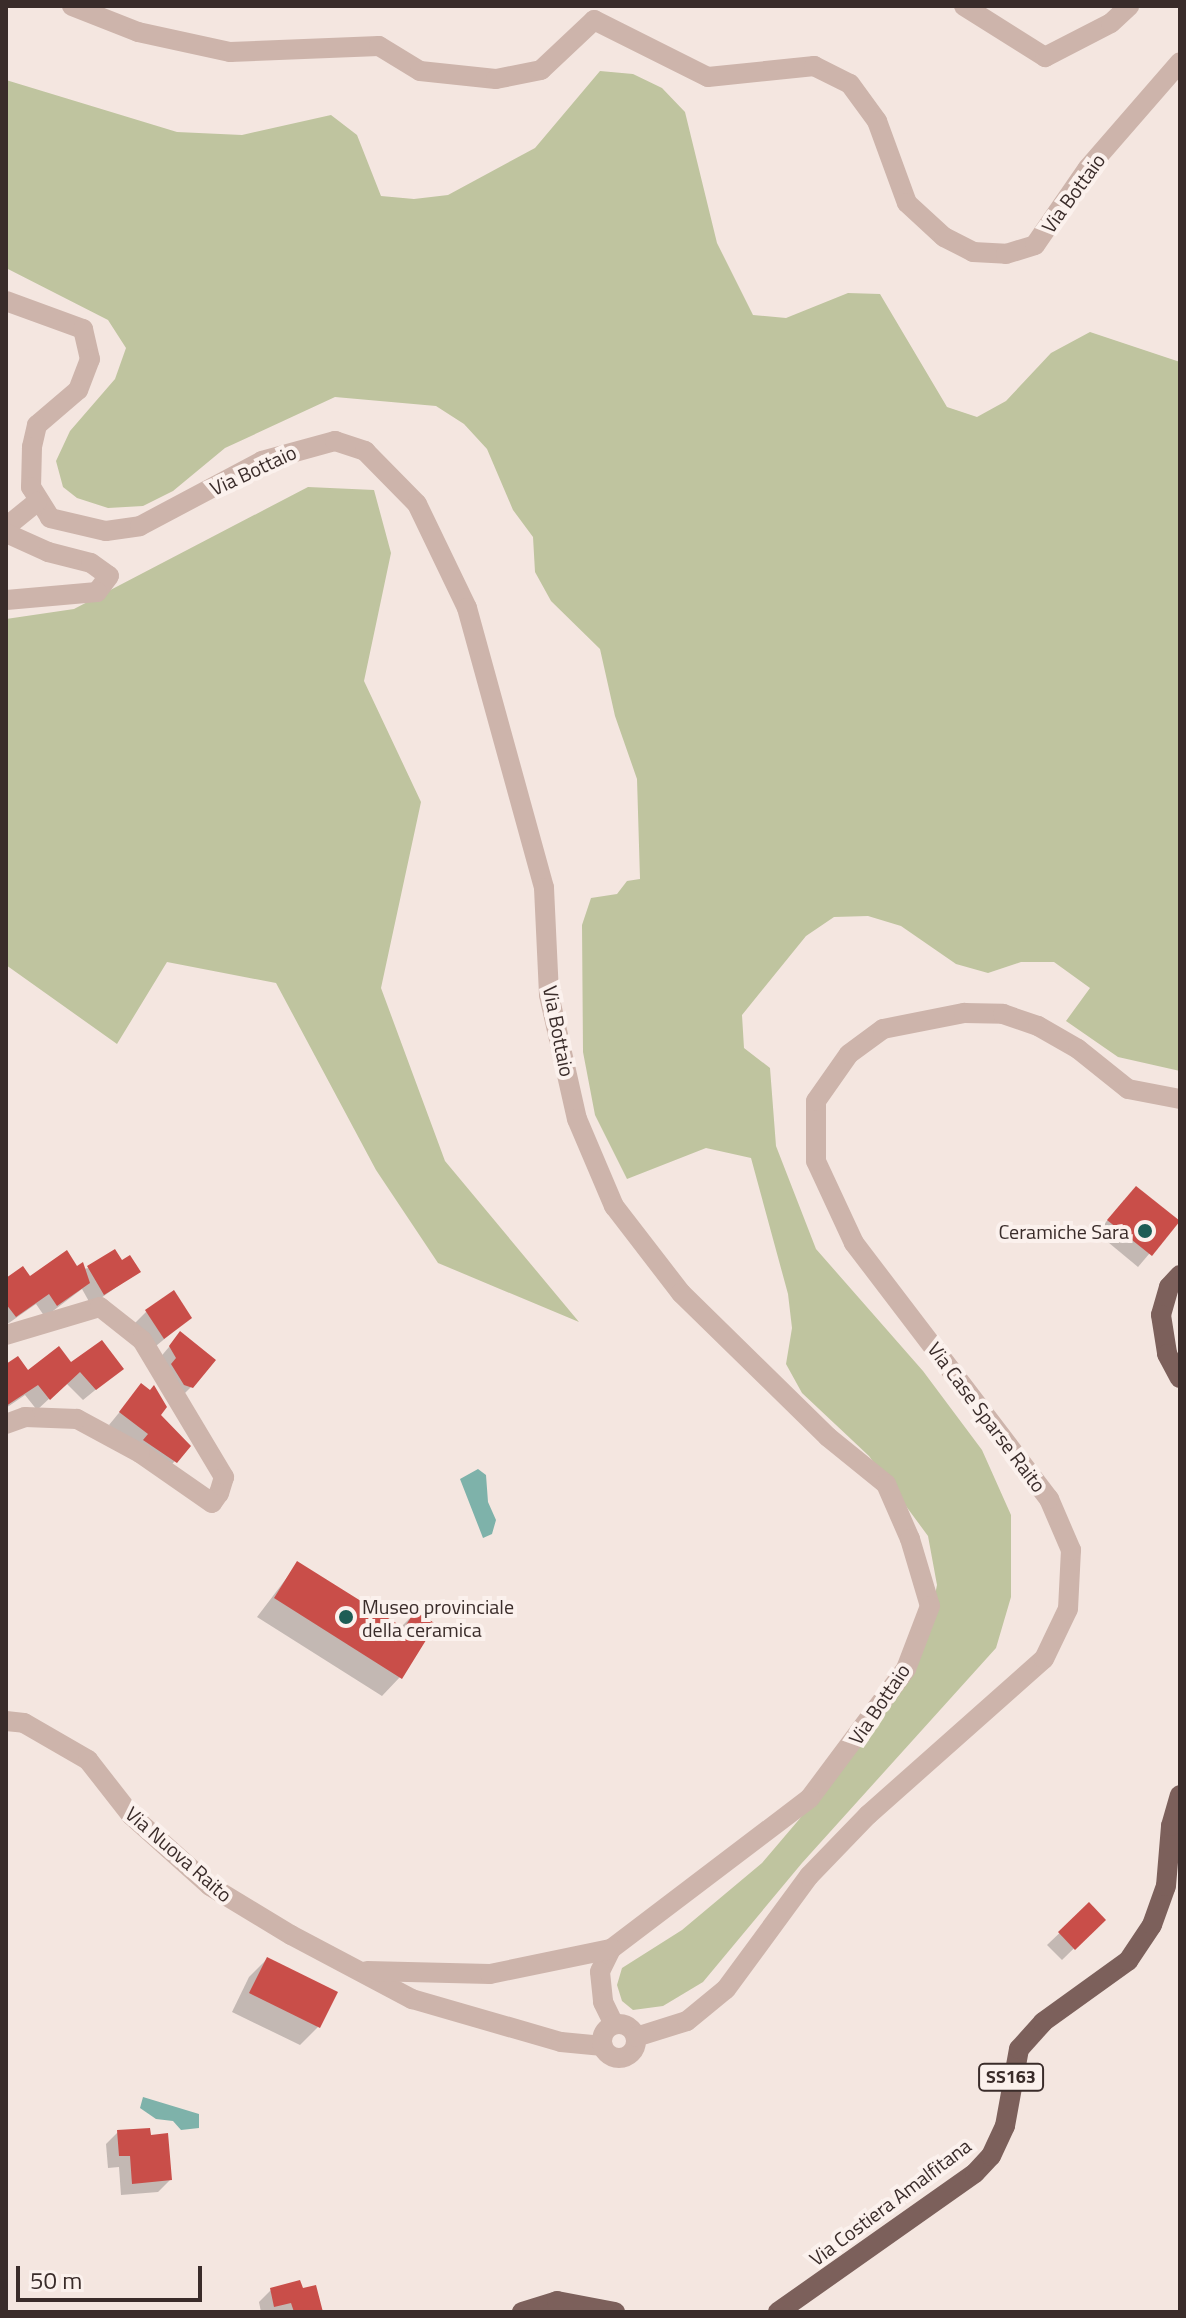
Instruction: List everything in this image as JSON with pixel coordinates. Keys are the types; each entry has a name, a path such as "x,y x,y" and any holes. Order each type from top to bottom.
{"main road":[{"path":"1180,1275 1169,1287 1161,1315 1167,1354 1180,1378"},
{"name":"Via Costiera Amalfitana","path":"778,2312 940,2199 991,2156 1005,2126 1008,2089 1019,2049 1043,2022 1128,1961 1152,1925 1166,1886 1171,1826 1180,1795"},
{"path":"522,2312 557,2301 615,2312"}],"street":[{"name":"Via Bottaio","path":"72,6 138,32 230,52 379,46 420,71 496,79 541,70 594,20 708,77 814,66 850,84 877,121 907,203 944,237 973,252 1006,254 1035,245 1088,168 1180,62"},
{"path":"964,6 1045,57 1111,23 1129,6"},
{"path":"6,301 83,329 90,359 78,390 37,425 28,472 37,502 6,527"},
{"name":"Via Bottaio","path":"37,502 64,525 106,531 140,526 262,461 335,441 365,451 417,504 467,608 544,888 549,995 577,1119 614,1206 681,1293 828,1437 886,1484 910,1539 930,1606 906,1669 859,1737 810,1798 611,1949"},
{"path":"6,533 48,552 91,563 109,576 97,592 6,600"},
{"name":"Via Case Sparse Raito","path":"367,1971 412,1999 561,2042 603,2046 621,2058 635,2049 636,2037 687,2021 726,1989 809,1876 868,1815 1044,1659 1068,1609 1071,1550 1049,1499 854,1243 816,1161 816,1101 849,1054 883,1029 964,1013 1003,1014 1038,1026 1078,1049 1128,1089 1180,1099"},
{"path":"6,1335 100,1307 142,1340 224,1477 212,1503 140,1453 77,1419 25,1417 6,1424"},
{"name":"Via Nuova Raito","path":"6,1721 24,1723 88,1760 131,1815 223,1897 367,1971"},
{"path":"367,1971 490,1974 611,1949"},
{"path":"611,1949 600,1972 603,2002 614,2025"},
{"path":"603,2046 606,2031 614,2025 625,2025 636,2037"}],"green space":[{"path":"600,71 633,74 662,88 685,112 717,243 753,315 786,318 848,293 880,294 947,407 977,417 1006,401 1051,353 1090,332 1180,362 1180,1071 1118,1057 1066,1021 1090,988 1054,962 1021,962 988,973 956,964 901,926 868,916 834,917 806,936 742,1015 744,1048 770,1068 776,1146 816,1249 923,1371 982,1450 1011,1515 1011,1597 996,1648 802,1863 703,1982 663,2006 633,2010 622,2001 617,1985 622,1968 682,1930 762,1863 825,1789 926,1638 937,1585 928,1536 869,1456 802,1393 786,1364 792,1328 788,1294 751,1158 706,1148 627,1179 595,1115 583,1052 582,925 591,898 617,894 627,881 640,879 637,779 615,716 600,649 551,601 535,572 533,537 513,510 487,449 464,424 436,406 335,397 225,448 173,491 143,506 108,508 77,498 63,487 56,461 70,431 115,379 126,348 108,320 6,268 6,80 177,132 242,135 331,115 357,135 381,196 414,199 448,195 535,148"},
{"path":"308,487 374,490 391,553 364,681 421,802 381,988 445,1161 579,1322 438,1263 376,1170 276,983 167,962 117,1044 6,965 6,619 74,609"}],"water":[{"path":"478,1469 486,1475 488,1502 496,1520 492,1534 483,1538 460,1479"},
{"path":"143,2097 199,2114 199,2128 181,2130 173,2121 156,2119 140,2108"}],"building":[{"path":"1136,1186 1180,1221 1152,1256 1107,1220"},
{"path":"115,1249 122,1260 130,1255 141,1272 104,1295 87,1266"},
{"path":"67,1250 77,1266 83,1262 90,1283 57,1306 49,1294 16,1317 6,1304 6,1278 23,1266 30,1276"},
{"path":"174,1290 192,1318 164,1339 145,1310"},
{"path":"180,1331 216,1360 193,1388 184,1385 171,1364 176,1358 169,1346"},
{"path":"102,1340 124,1369 96,1390 80,1372 50,1400 38,1385 6,1406 6,1364 18,1356 28,1370 59,1346 71,1362"},
{"path":"141,1383 150,1390 154,1385 167,1407 161,1415 191,1446 177,1463 143,1440 148,1434 119,1412"},
{"name":"Museo provinciale della ceramica","path":"297,1561 404,1628 415,1611 436,1624 402,1679 274,1598"},
{"path":"1089,1902 1106,1920 1075,1950 1058,1932"},
{"path":"267,1957 338,1992 320,2028 249,1993"},
{"path":"150,2128 151,2135 168,2133 172,2180 132,2184 130,2156 119,2156 117,2130"},
{"path":"300,2280 303,2288 316,2285 323,2312 294,2312 291,2303 274,2307 270,2288"}],"place":[{"name":"Ceramiche Sara","path":"1145,1231"},
{"name":"Museo provinciale della ceramica","path":"346,1617"}]}
